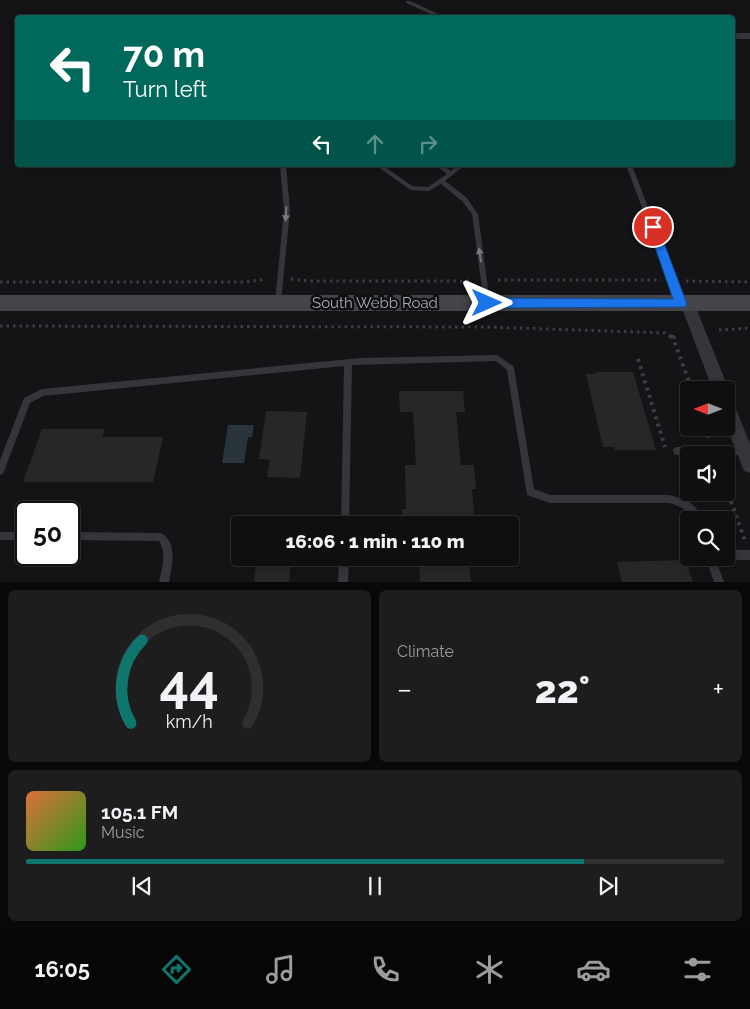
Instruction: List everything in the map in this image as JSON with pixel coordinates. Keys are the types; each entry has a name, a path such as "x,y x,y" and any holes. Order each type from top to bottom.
{"main road":[{"name":"South Webb Road","path":"0,303 750,304"}],"street":[{"path":"735,36 750,36"},
{"path":"684,303 717,381"},
{"path":"735,427 747,458"}],"lane":[{"path":"408,2 438,15"},
{"path":"278,302 286,210 283,167"},
{"path":"381,167 411,188 429,189 460,167"},
{"path":"441,167 451,174"},
{"path":"630,167 684,303"},
{"path":"441,180 464,199 475,214 487,303"},
{"path":"0,471 27,401 42,393 348,362 497,358 510,368 530,492 550,499 669,499 683,502 694,511"},
{"path":"345,516 348,362"},
{"path":"677,451 747,458"},
{"path":"0,536 15,536"},
{"path":"80,536 161,537 168,545 169,555 164,582"},
{"path":"735,555 750,555"},
{"path":"343,582 344,566"},
{"path":"714,566 719,582"}],"path":[{"path":"0,282 246,282 266,278"},
{"path":"291,278 309,281 472,281"},
{"path":"498,280 661,280"},
{"path":"654,280 656,287"},
{"path":"686,281 750,282"},
{"path":"0,326 488,327 665,331 675,337 689,381"},
{"path":"719,330 750,328"},
{"path":"638,359 668,457"},
{"path":"731,501 745,541"}],"shaded area":[{"path":"228,425 254,425 252,437 248,437 244,463 222,463"}],"building":[{"path":"595,372 633,372 656,450 615,450 614,447 603,447 586,374 596,374"},
{"path":"399,391 463,391 465,412 456,412 461,465 474,465 476,489 472,489 474,516 402,516 402,509 406,509 405,465 416,465 413,412 400,412"},
{"path":"266,411 307,412 300,478 267,477 270,460 259,459"},
{"path":"42,429 105,429 102,437 163,437 153,482 23,482"},
{"path":"680,560 680,566 688,566 693,582 622,582 617,562"},
{"path":"256,566 290,566 289,582 254,582"},
{"path":"419,566 470,566 471,582 420,582"}],"route":[{"path":"487,303 681,304 653,227"}]}
